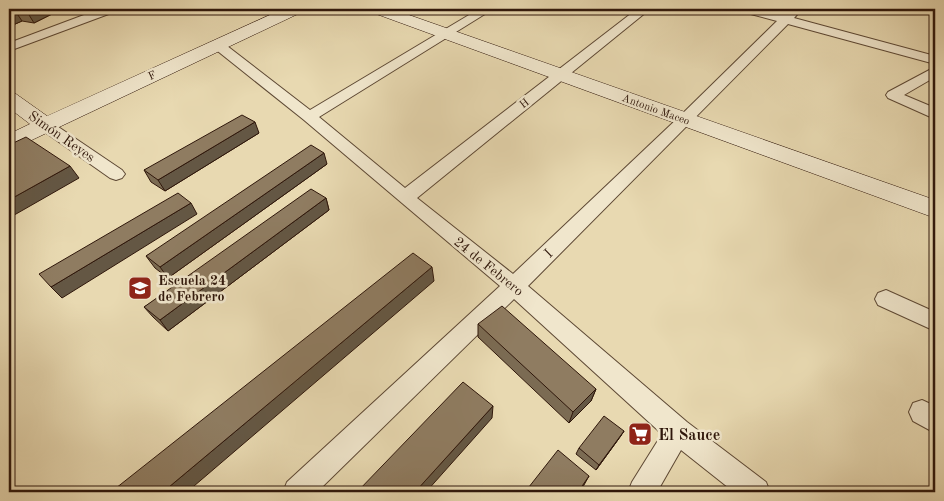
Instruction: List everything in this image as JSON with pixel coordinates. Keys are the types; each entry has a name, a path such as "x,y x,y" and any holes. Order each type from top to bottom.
{"main road":[{"name":"F","path":"9,142 296,9"},
{"name":"Antonio Maceo","path":"377,9 935,209"},
{"name":"Simón Reyes","path":"9,98 45,125"}],"street":[{"path":"9,47 110,9"},
{"path":"309,117 488,9"},
{"name":"H","path":"405,198 644,9"},
{"path":"747,9 791,14 935,60"},
{"name":"I","path":"297,492 514,286 791,14"},
{"name":"24 de Febrero","path":"217,45 309,117 514,286 678,432 756,492"},
{"path":"935,71 893,95 935,114"},
{"name":"Simón Reyes","path":"45,125 116,174"},
{"path":"886,299 935,322"},
{"path":"642,492 678,432"}],"building":[{"path":"242,115 255,122 158,180 144,170"},
{"path":"26,137 70,166 9,200 9,145"},
{"path":"311,145 324,153 160,267 146,256"},
{"path":"311,189 326,198 160,320 144,307"},
{"path":"178,193 191,203 51,287 39,274"},
{"path":"413,253 432,267 163,492 111,492"},
{"path":"502,306 596,389 573,412 478,324"},
{"path":"463,382 493,406 415,492 357,492"},
{"path":"604,416 624,431 599,465 579,448"},
{"path":"558,450 589,476 578,492 525,492"}],"place":[{"name":"Escuela 24 de Febrero","path":"140,288"},
{"name":"El Sauce","path":"640,434"}]}
